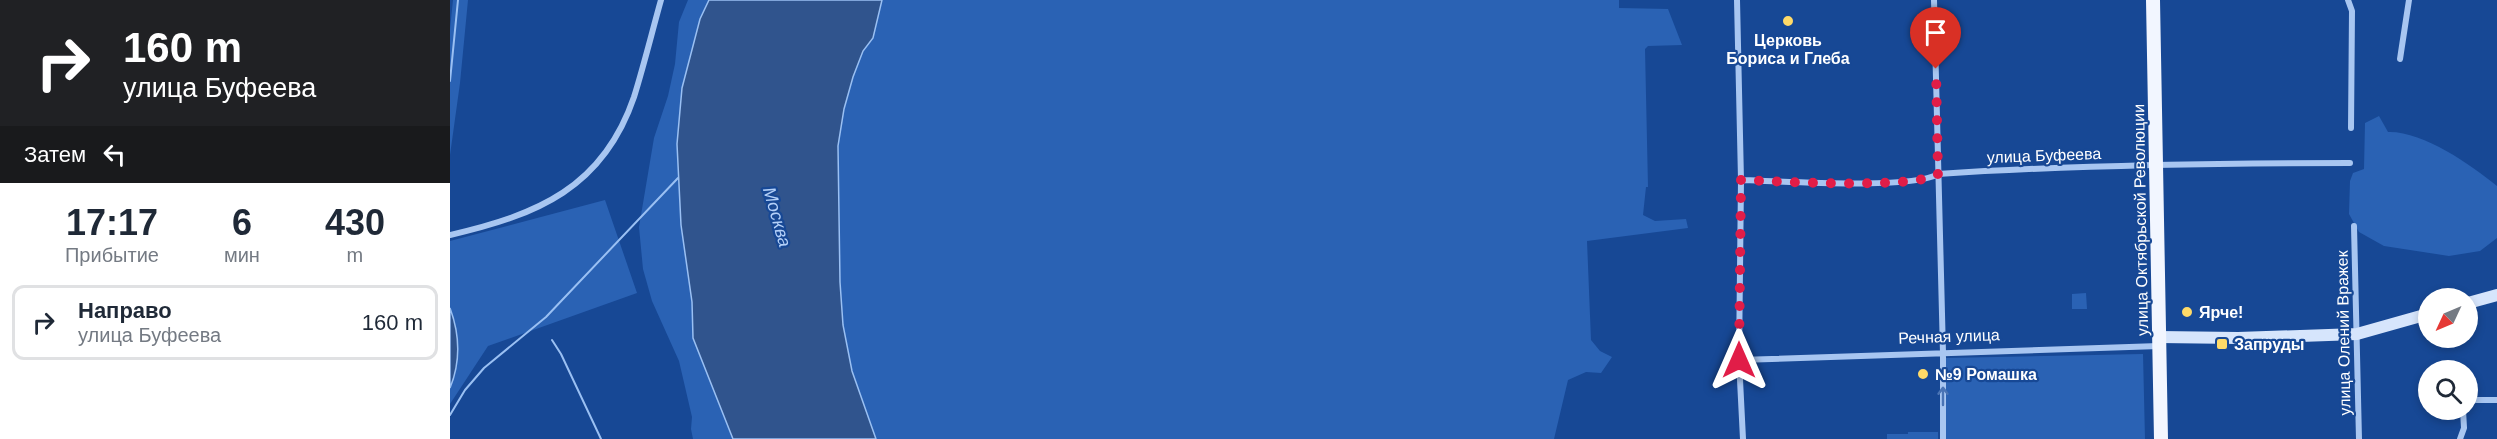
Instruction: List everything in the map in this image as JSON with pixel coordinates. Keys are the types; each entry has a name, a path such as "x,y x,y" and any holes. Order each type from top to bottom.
{"main road":[{"name":"улица Октябрьской Революции","path":"2153,0 2161,439"}],"street":[{"path":"450,235 488,227 514,217 554,200 583,180 603,156 620,130 633,98 661,0"},
{"path":"1737,0 1741,180 1739,360 1743,439"},
{"path":"1934,0 1943,439"},
{"path":"2348,0 2352,11 2350,128"},
{"path":"2400,59 2409,0"},
{"name":"улица Буфеева","path":"1741,180 1866,182 1928,180 1938,174 2156,164 2350,162"},
{"name":"улица Олений Вражек","path":"2354,226 2358,439"},
{"path":"2478,300 2497,295"},
{"name":"Речная улица","path":"1739,360 2357,334 2418,317"},
{"path":"2478,400 2497,400"},
{"path":"2460,439 2464,428 2464,420"}],"shaded area":[{"path":"453,0 468,0 450,155 450,29"},
{"path":"688,0 709,0 700,19 682,88 677,144 681,225 692,302 693,338 733,439 693,439 692,417 679,361 652,301 643,269 639,227 654,138 668,96 675,64 679,22"},
{"path":"882,0 1619,0 1619,8 1668,9 1682,45 1648,46 1645,49 1648,187 1646,187 1643,215 1655,221 1686,219 1688,228 1587,241 1591,340 1600,351 1612,357 1601,373 1586,372 1568,380 1554,439 876,439 852,371 843,325 838,146 844,109 853,77 863,51 873,38"},
{"path":"2379,116 2388,132 2416,137 2446,150 2497,186 2497,238 2480,251 2449,256 2384,246 2359,232 2349,214 2350,181 2353,173 2364,169 2365,123"},
{"path":"605,200 637,293 488,346 450,404 450,241"},
{"path":"2086,293 2087,309 2072,309 2072,294"},
{"path":"2143,354 2145,439 1946,439 1945,358"},
{"path":"1908,432 1938,432 1938,439 1887,439 1887,434 1908,434"}],"water":[{"name":"Москва","path":"709,0 882,0 873,38 863,51 853,77 844,109 838,146 843,325 852,371 876,439 733,439 693,338 692,302 681,225 677,144 682,88 700,19"},
{"path":"450,308 456,328 458,348 454,378 450,388"}],"waterway":[{"path":"450,81 458,0"},
{"path":"450,415 465,390 484,368 546,317 678,178"},
{"path":"552,340 561,354 601,439"}],"place":[{"name":"Церковь Бориса и Глеба","path":"1788,21"},
{"name":"Ярче!","path":"2187,312"},
{"name":"Запруды","path":"2222,344"},
{"name":"№9 Ромашка","path":"1923,374"}],"route":[{"path":"1739,360 1741,180 1866,182 1928,180 1938,174 1936,69"}]}
